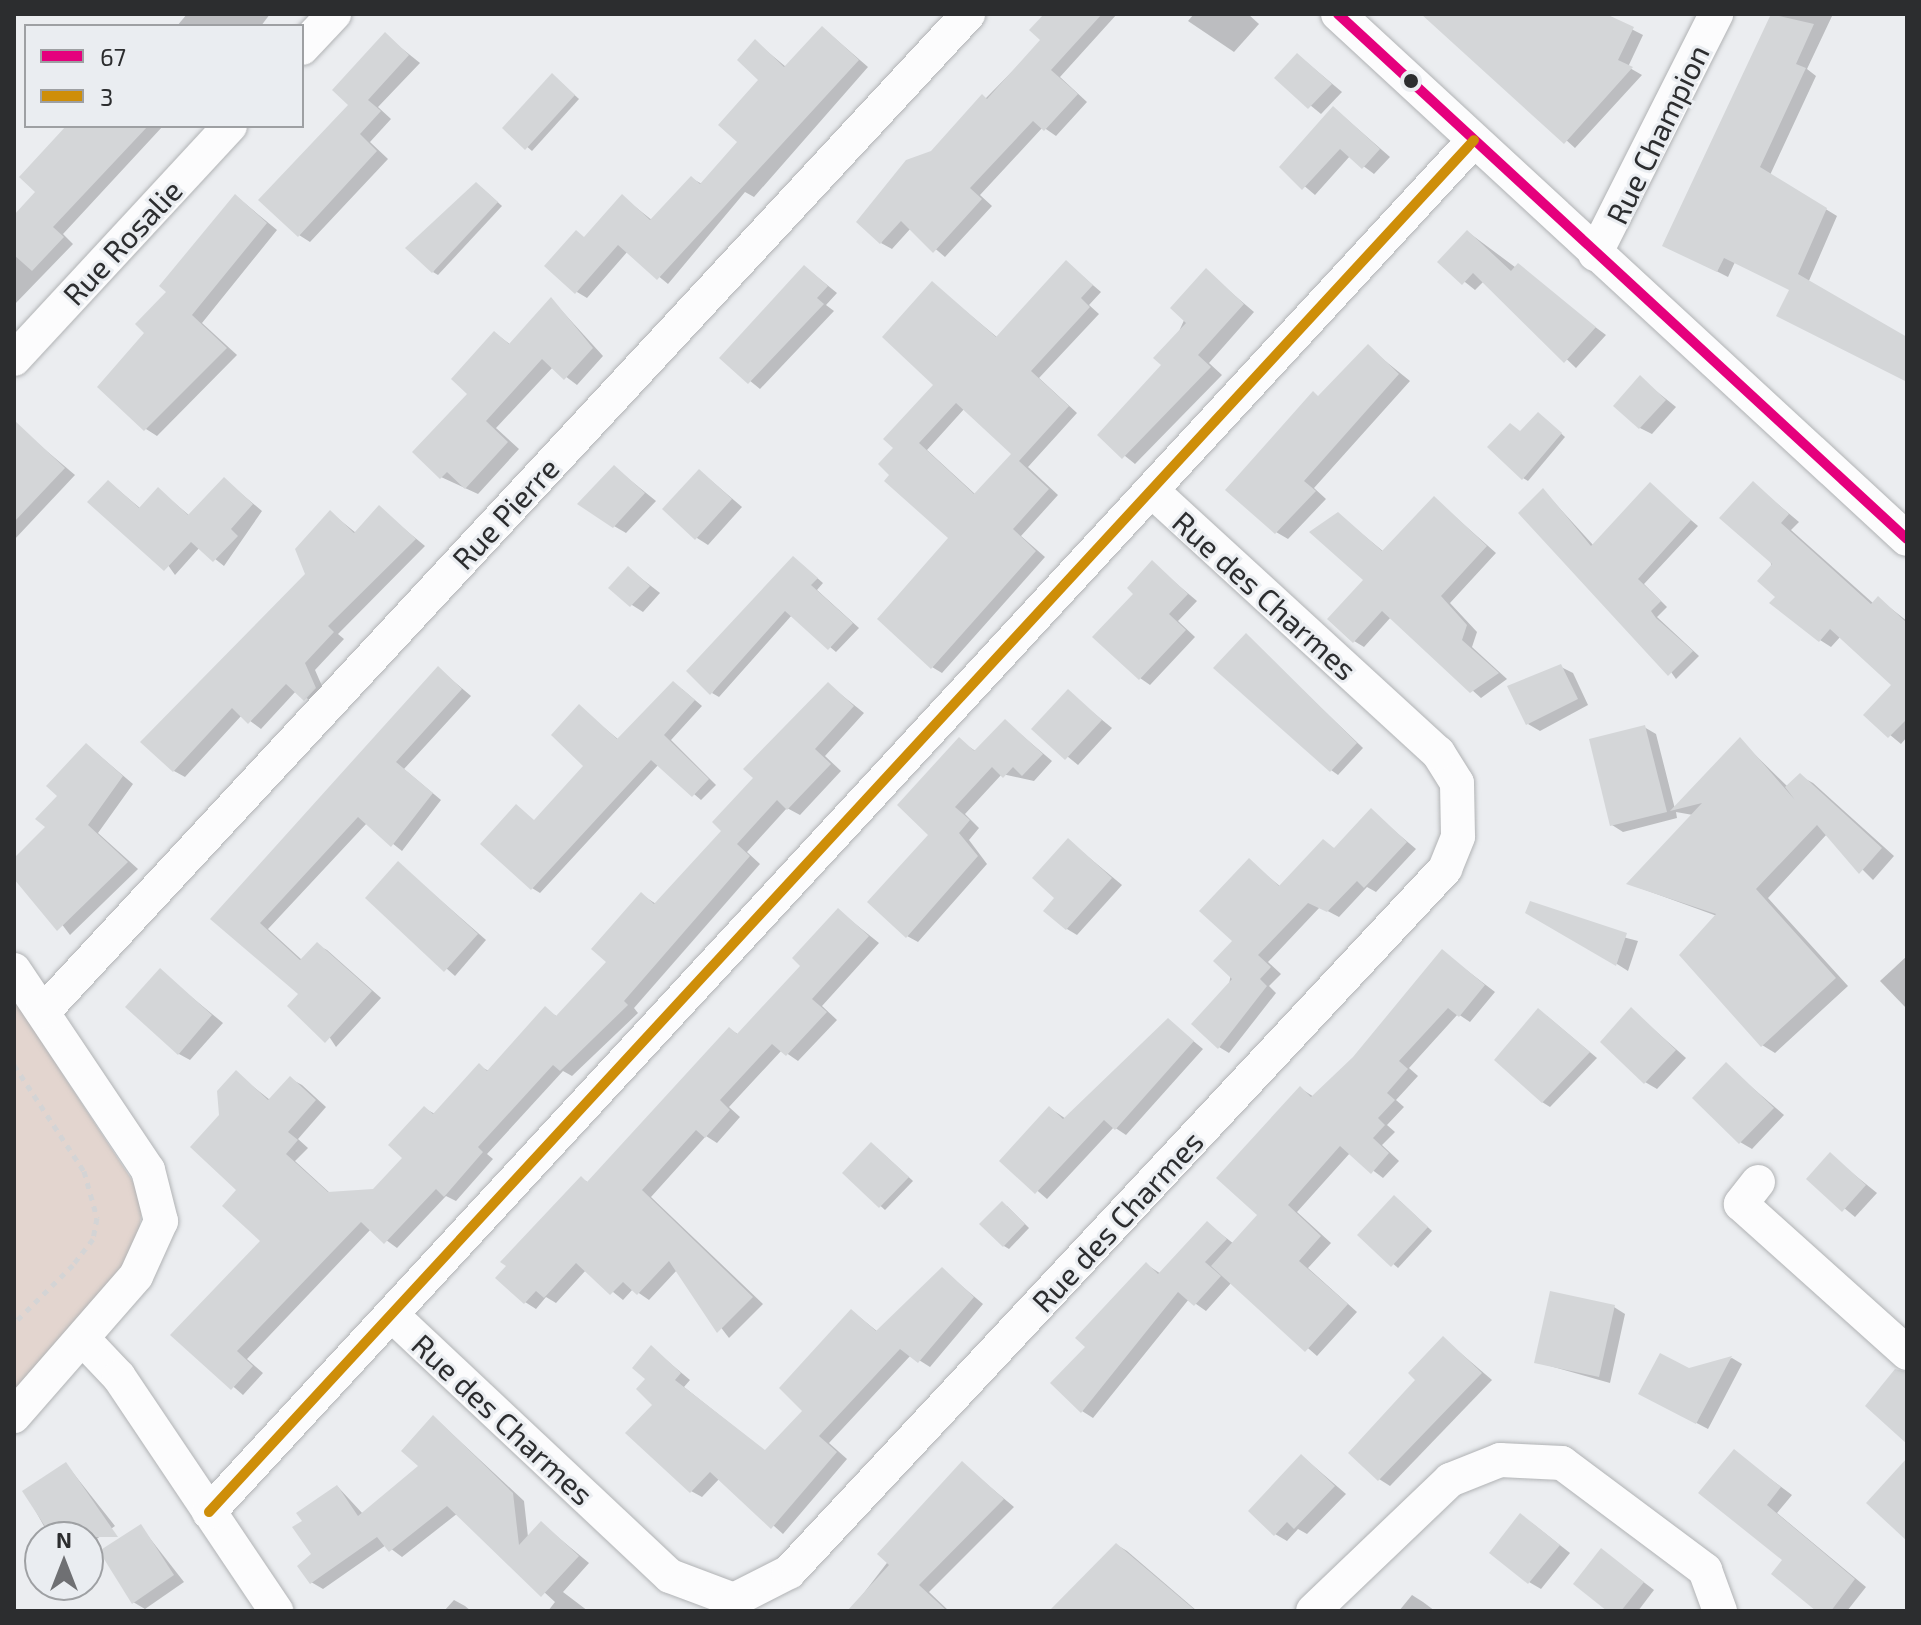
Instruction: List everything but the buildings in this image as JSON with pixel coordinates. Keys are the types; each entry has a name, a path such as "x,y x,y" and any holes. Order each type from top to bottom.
{"street":[{"path":"304,46 334,14"},
{"name":"Rue Pierre","path":"43,1012 968,14"},
{"path":"1338,14 1907,539"},
{"name":"Rue Champion","path":"1595,254 1716,14"},
{"name":"Rue Rosalie","path":"14,359 228,128"},
{"path":"209,1512 394,1317 1155,494 1474,140"},
{"name":"Rue des Charmes","path":"394,1317 670,1576 734,1600 789,1572 1445,869 1458,836 1457,783 1438,753 1155,494"},
{"path":"14,970 148,1170 161,1221 136,1276 14,1416"},
{"path":"1758,1182 1741,1204 1907,1353"},
{"path":"83,1339 119,1377 276,1611"},
{"path":"1313,1611 1450,1480 1500,1460 1562,1463 1705,1570 1720,1611"}],"path":[{"path":"14,1065 84,1171 97,1218 93,1239 73,1265 14,1323"}],"shaded area":[{"path":"14,1000 143,1197 137,1251 14,1391"}],"transit line":[{"name":"67","path":"1338,14 1907,539"},
{"name":"3","path":"209,1512 1474,140"}]}
